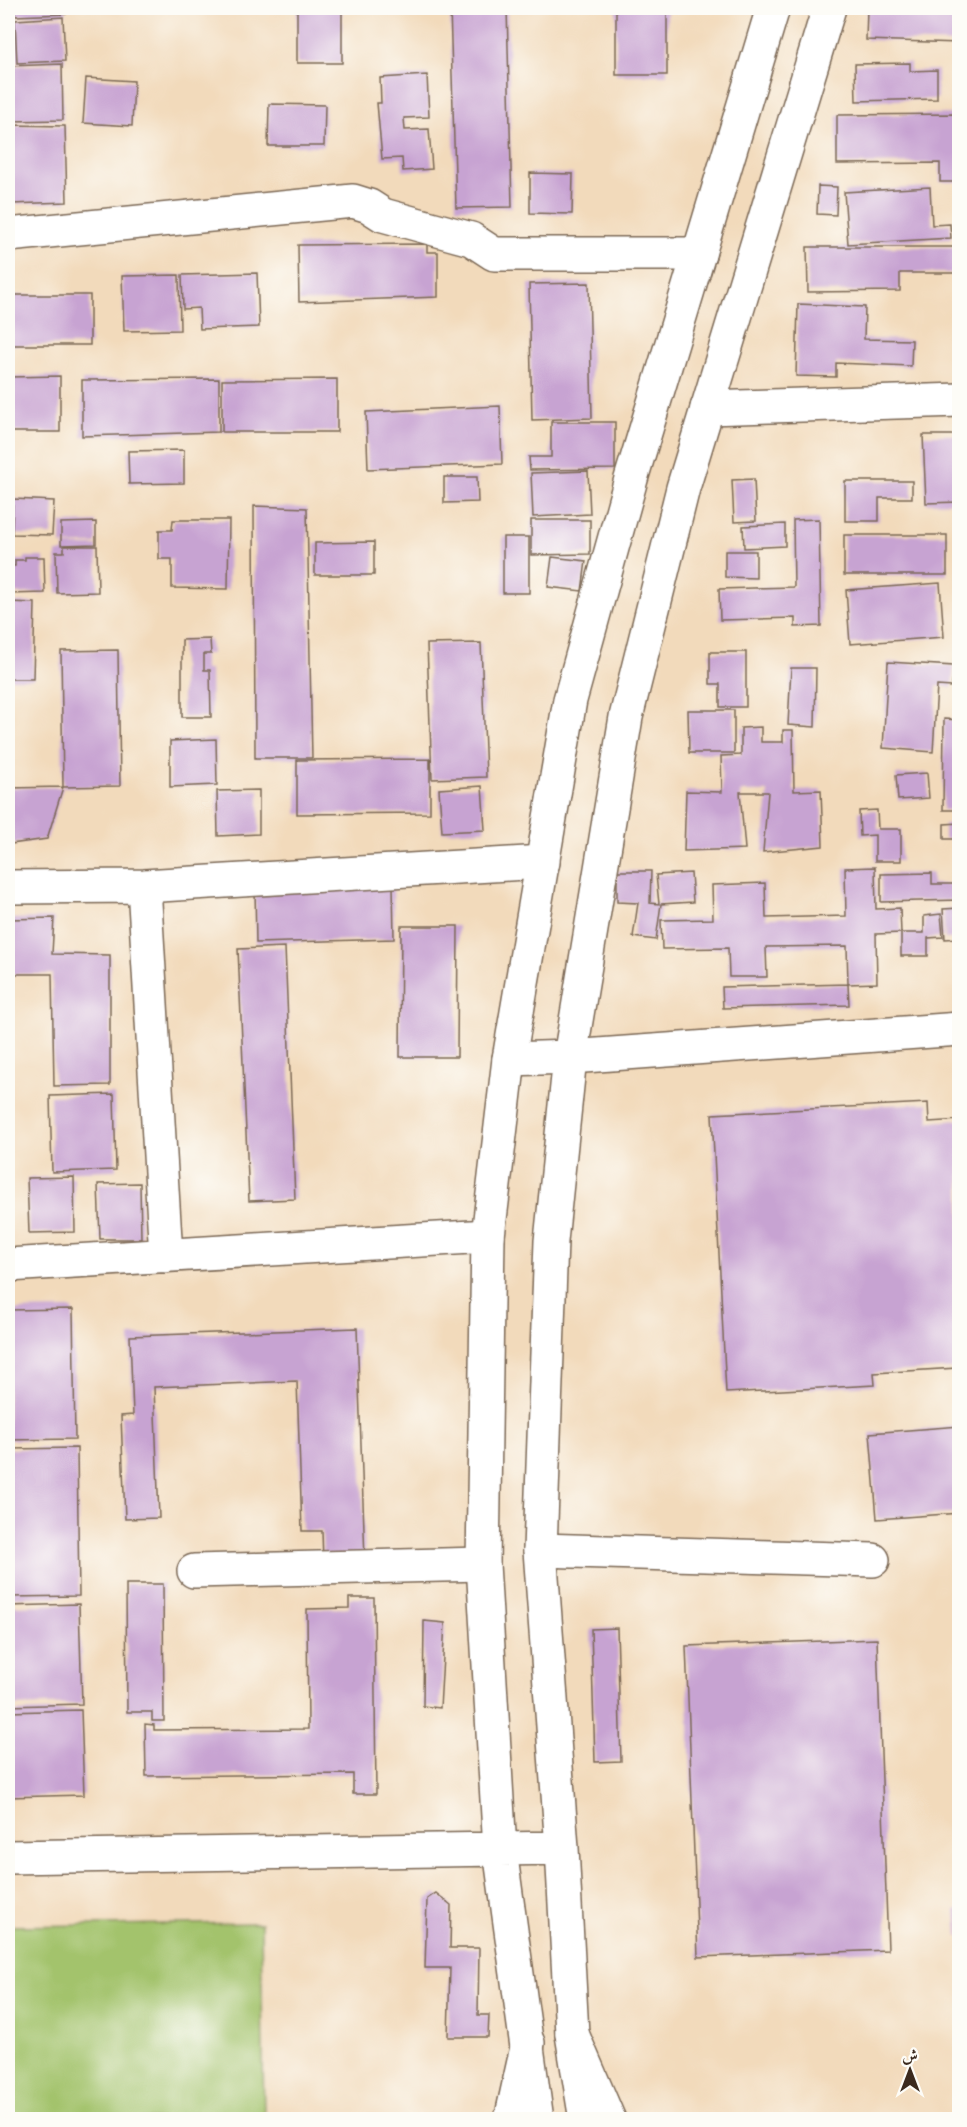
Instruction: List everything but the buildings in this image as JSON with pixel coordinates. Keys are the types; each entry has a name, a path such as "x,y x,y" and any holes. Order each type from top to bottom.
{"main road":[{"path":"537,2120 500,1850 483,1564 488,1236 509,1059 570,700 631,479 773,8"},
{"path":"586,2120 572,2034 562,1848 540,1550 551,1241 570,1057 626,717 682,488 829,8"},
{"path":"8,235 353,201 369,206 382,215 471,239 494,254 699,255"},
{"path":"707,408 960,400"},
{"path":"8,887 144,886 543,862"},
{"path":"144,886 166,1256"},
{"path":"509,1059 570,1057 960,1029"},
{"path":"8,1265 488,1236"},
{"path":"540,1550 873,1560"},
{"path":"194,1571 483,1564"},
{"path":"8,1857 562,1848"},
{"path":"572,2034 609,2120"},
{"path":"511,2120 528,2043"}],"green space":[{"path":"261,1923 264,2119 8,2119 8,1926"}]}
